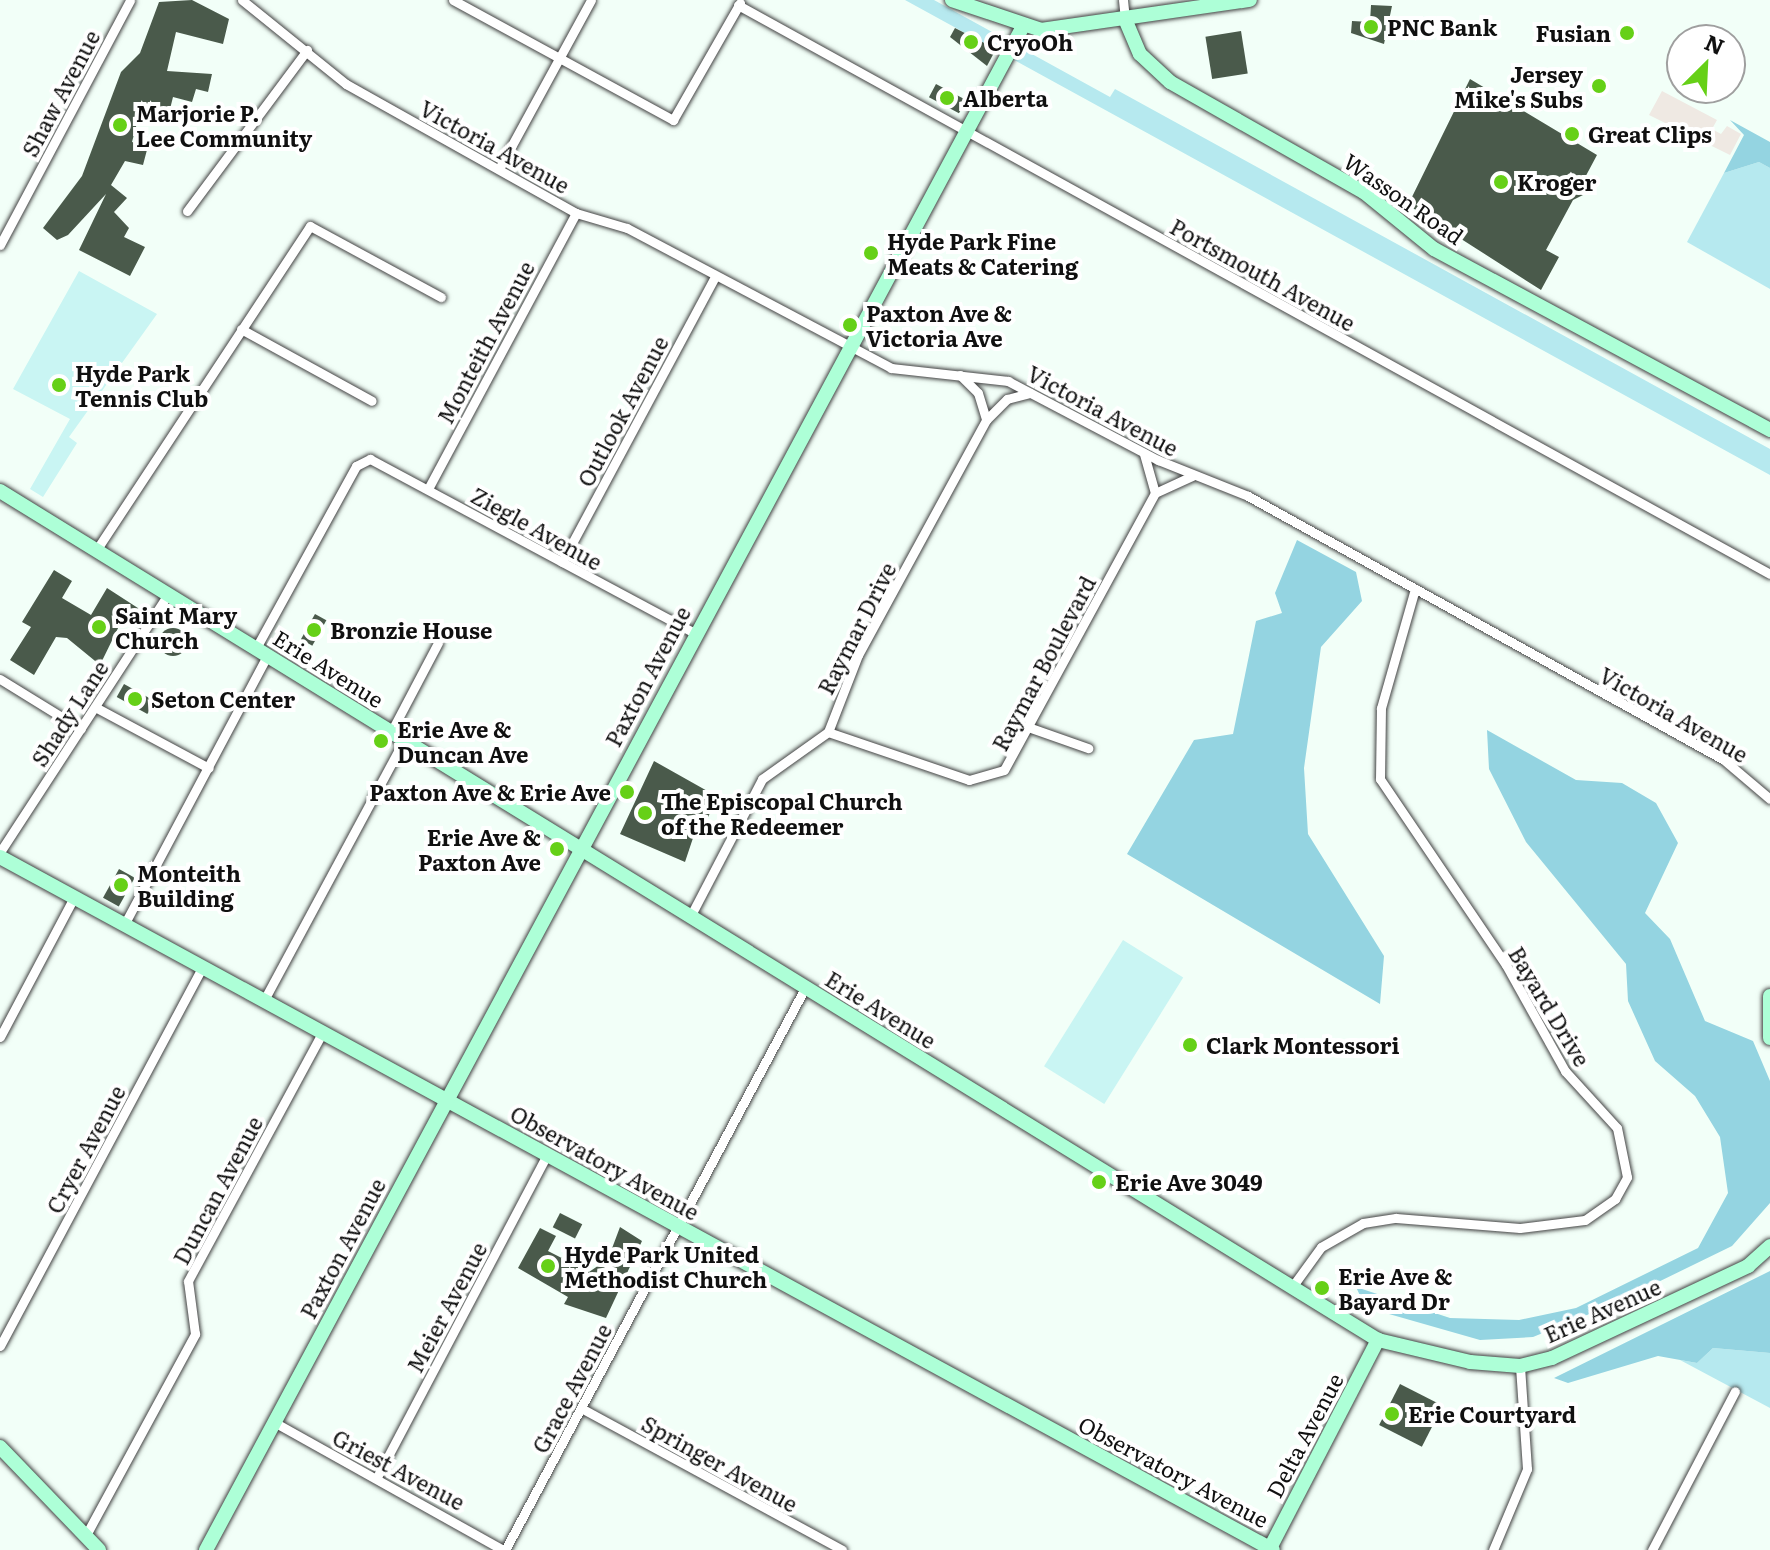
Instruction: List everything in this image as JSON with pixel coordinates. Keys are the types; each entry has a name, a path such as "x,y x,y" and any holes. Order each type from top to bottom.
{"street":[{"name":"Victoria Avenue","path":"242,0 346,84 500,167 576,213 627,228 850,349 891,368 960,375 1036,392 1143,452 1248,496 1724,760 1770,799"},
{"path":"453,0 673,120 740,3"},
{"path":"500,167 591,0"},
{"path":"952,0 1022,28 1125,19 1250,0"},
{"path":"1123,0 1125,19"},
{"name":"Shaw Avenue","path":"0,245 127,1"},
{"name":"Portsmouth Avenue","path":"740,3 1770,574"},
{"name":"Wasson Road","path":"1125,19 1140,54 1170,82 1364,192 1434,249 1770,430"},
{"name":"Paxton Avenue","path":"206,1550 694,633 1022,28"},
{"path":"187,211 307,50"},
{"name":"Monteith Avenue","path":"428,489 576,213"},
{"path":"97,549 310,226 441,297"},
{"name":"Outlook Avenue","path":"562,562 715,277"},
{"path":"241,329 372,401"},
{"path":"960,375 978,393 986,420"},
{"name":"Raymar Drive","path":"828,732 858,655 986,420 1007,399 1036,392"},
{"path":"1143,452 1155,493 1195,475"},
{"name":"Ziegle Avenue","path":"261,652 361,462 379,460 694,633"},
{"name":"Erie Avenue","path":"0,491 1378,1340 1470,1362 1520,1366 1621,1327 1748,1266 1770,1246"},
{"name":"Raymar Boulevard","path":"828,732 979,781 1004,770 1155,493"},
{"name":"Bayard Drive","path":"1292,1287 1321,1247 1363,1223 1396,1218 1520,1228 1585,1220 1615,1199 1627,1177 1617,1128 1557,1059 1506,965 1380,779 1381,708 1415,589"},
{"name":"Shady Lane","path":"0,854 168,594"},
{"path":"263,1002 397,736 438,643"},
{"path":"124,925 209,768 261,652"},
{"path":"0,679 81,729"},
{"path":"95,707 209,768"},
{"path":"1028,727 1088,748"},
{"path":"691,915 762,779 828,732"},
{"name":"Observatory Avenue","path":"0,854 321,1035 1271,1549"},
{"path":"0,1037 74,897"},
{"name":"Cryer Avenue","path":"0,1346 202,968"},
{"name":"Grace Avenue","path":"504,1550 805,988"},
{"path":"1770,996 1770,1038"},
{"name":"Duncan Avenue","path":"86,1535 195,1334 188,1281 321,1035"},
{"name":"Meier Avenue","path":"377,1477 547,1155"},
{"name":"Delta Avenue","path":"1271,1549 1378,1340"},
{"path":"1493,1550 1527,1469 1520,1366"},
{"path":"1652,1550 1735,1391"},
{"name":"Springer Avenue","path":"581,1408 842,1550"},
{"name":"Griest Avenue","path":"274,1422 504,1550"},
{"path":"0,1447 99,1550"}],"shaded area":[{"path":"905,0 934,0 1110,97 1115,89 1770,449 1770,475"},
{"path":"1662,91 1666,93 1666,104 1687,104 1717,120 1712,129 1721,134 1727,126 1741,134 1730,155 1649,115"},
{"path":"1730,120 1770,142 1770,168 1759,162 1724,173 1744,135"},
{"path":"1759,162 1770,168 1770,289 1687,242 1724,173"},
{"name":"Hyde Park Tennis Club","path":"79,271 157,314 69,437 77,443 43,497 30,489 70,419 13,389"},
{"path":"1297,540 1356,572 1362,601 1321,647 1304,768 1308,834 1384,956 1380,1004 1127,854 1194,740 1233,734 1256,621 1282,613 1275,593"},
{"path":"1487,730 1576,780 1622,783 1656,803 1678,843 1645,913 1670,939 1705,1021 1753,1041 1770,1081 1770,1203 1732,1246 1609,1306 1533,1337 1480,1340 1389,1314 1363,1302 1356,1287 1450,1318 1519,1320 1576,1308 1698,1248 1728,1193 1720,1137 1695,1096 1655,1061 1628,1001 1626,964 1526,842 1489,769"},
{"path":"1123,940 1183,978 1104,1104 1044,1066"},
{"path":"1770,1271 1770,1353 1713,1348 1697,1363 1658,1356 1568,1383 1554,1378"},
{"path":"1713,1348 1770,1353 1770,1408 1680,1360 1697,1363"}],"building":[{"name":"Marjorie P. Lee Community","path":"192,0 229,19 223,44 176,32 167,71 212,74 208,92 196,89 192,102 173,97 169,113 142,104 132,142 148,146 143,165 125,161 111,185 127,198 114,212 129,228 124,237 145,247 130,276 79,250 106,194 68,235 57,240 43,228 82,176 121,72 140,53 159,2"},
{"name":"PNC Bank","path":"1371,5 1392,6 1384,44 1351,33 1352,21 1370,22"},
{"name":"CryoOh","path":"955,28 996,49 987,66 950,37"},
{"path":"1241,31 1248,73 1212,79 1205,37"},
{"name":"Kroger","path":"1470,79 1597,155 1581,185 1589,192 1573,200 1546,250 1559,257 1541,290 1408,205"},
{"name":"Alberta","path":"936,84 966,100 959,113 929,97"},
{"path":"54,570 72,581 62,598 91,615 107,588 141,610 133,623 123,618 100,665 67,638 56,637 34,675 10,660 31,627 22,622"},
{"name":"Bronzie House","path":"315,614 326,620 312,646 301,639"},
{"path":"173,628 183,632 187,642 183,652 173,656 163,652 159,642 163,632"},
{"name":"Seton Center","path":"124,684 155,701 147,714 117,697"},
{"name":"The Episcopal Church of the Redeemer","path":"654,761 718,797 705,823 699,820 685,862 620,834"},
{"name":"Monteith Building","path":"119,869 135,878 119,907 103,898"},
{"path":"560,1213 582,1224 575,1239 553,1227"},
{"name":"Hyde Park United Methodist Church","path":"620,1227 642,1241 606,1318 564,1304 568,1297 518,1268 540,1228 556,1236 548,1251 589,1272 608,1259"},
{"name":"Erie Courtyard","path":"1400,1384 1443,1406 1422,1447 1379,1425"}],"place":[{"name":"PNC Bank","path":"1371,27"},
{"name":"Fusian","path":"1627,33"},
{"name":"CryoOh","path":"971,42"},
{"name":"Jersey Mike's Subs","path":"1599,86"},
{"name":"Alberta","path":"947,98"},
{"name":"Marjorie P. Lee Community","path":"120,125"},
{"name":"Great Clips","path":"1572,134"},
{"name":"Kroger","path":"1501,182"},
{"name":"Hyde Park Fine Meats & Catering","path":"871,253"},
{"name":"Paxton Ave & Victoria Ave","path":"850,325"},
{"name":"Hyde Park Tennis Club","path":"59,385"},
{"name":"Saint Mary Church","path":"99,627"},
{"name":"Bronzie House","path":"314,630"},
{"name":"Seton Center","path":"135,699"},
{"name":"Erie Ave & Duncan Ave","path":"381,741"},
{"name":"Paxton Ave & Erie Ave","path":"627,792"},
{"name":"The Episcopal Church of the Redeemer","path":"645,813"},
{"name":"Erie Ave & Paxton Ave","path":"557,849"},
{"name":"Monteith Building","path":"121,885"},
{"name":"Clark Montessori","path":"1190,1045"},
{"name":"Erie Ave 3049","path":"1099,1182"},
{"name":"Hyde Park United Methodist Church","path":"548,1266"},
{"name":"Erie Ave & Bayard Dr","path":"1322,1288"},
{"name":"Erie Courtyard","path":"1392,1414"}]}
